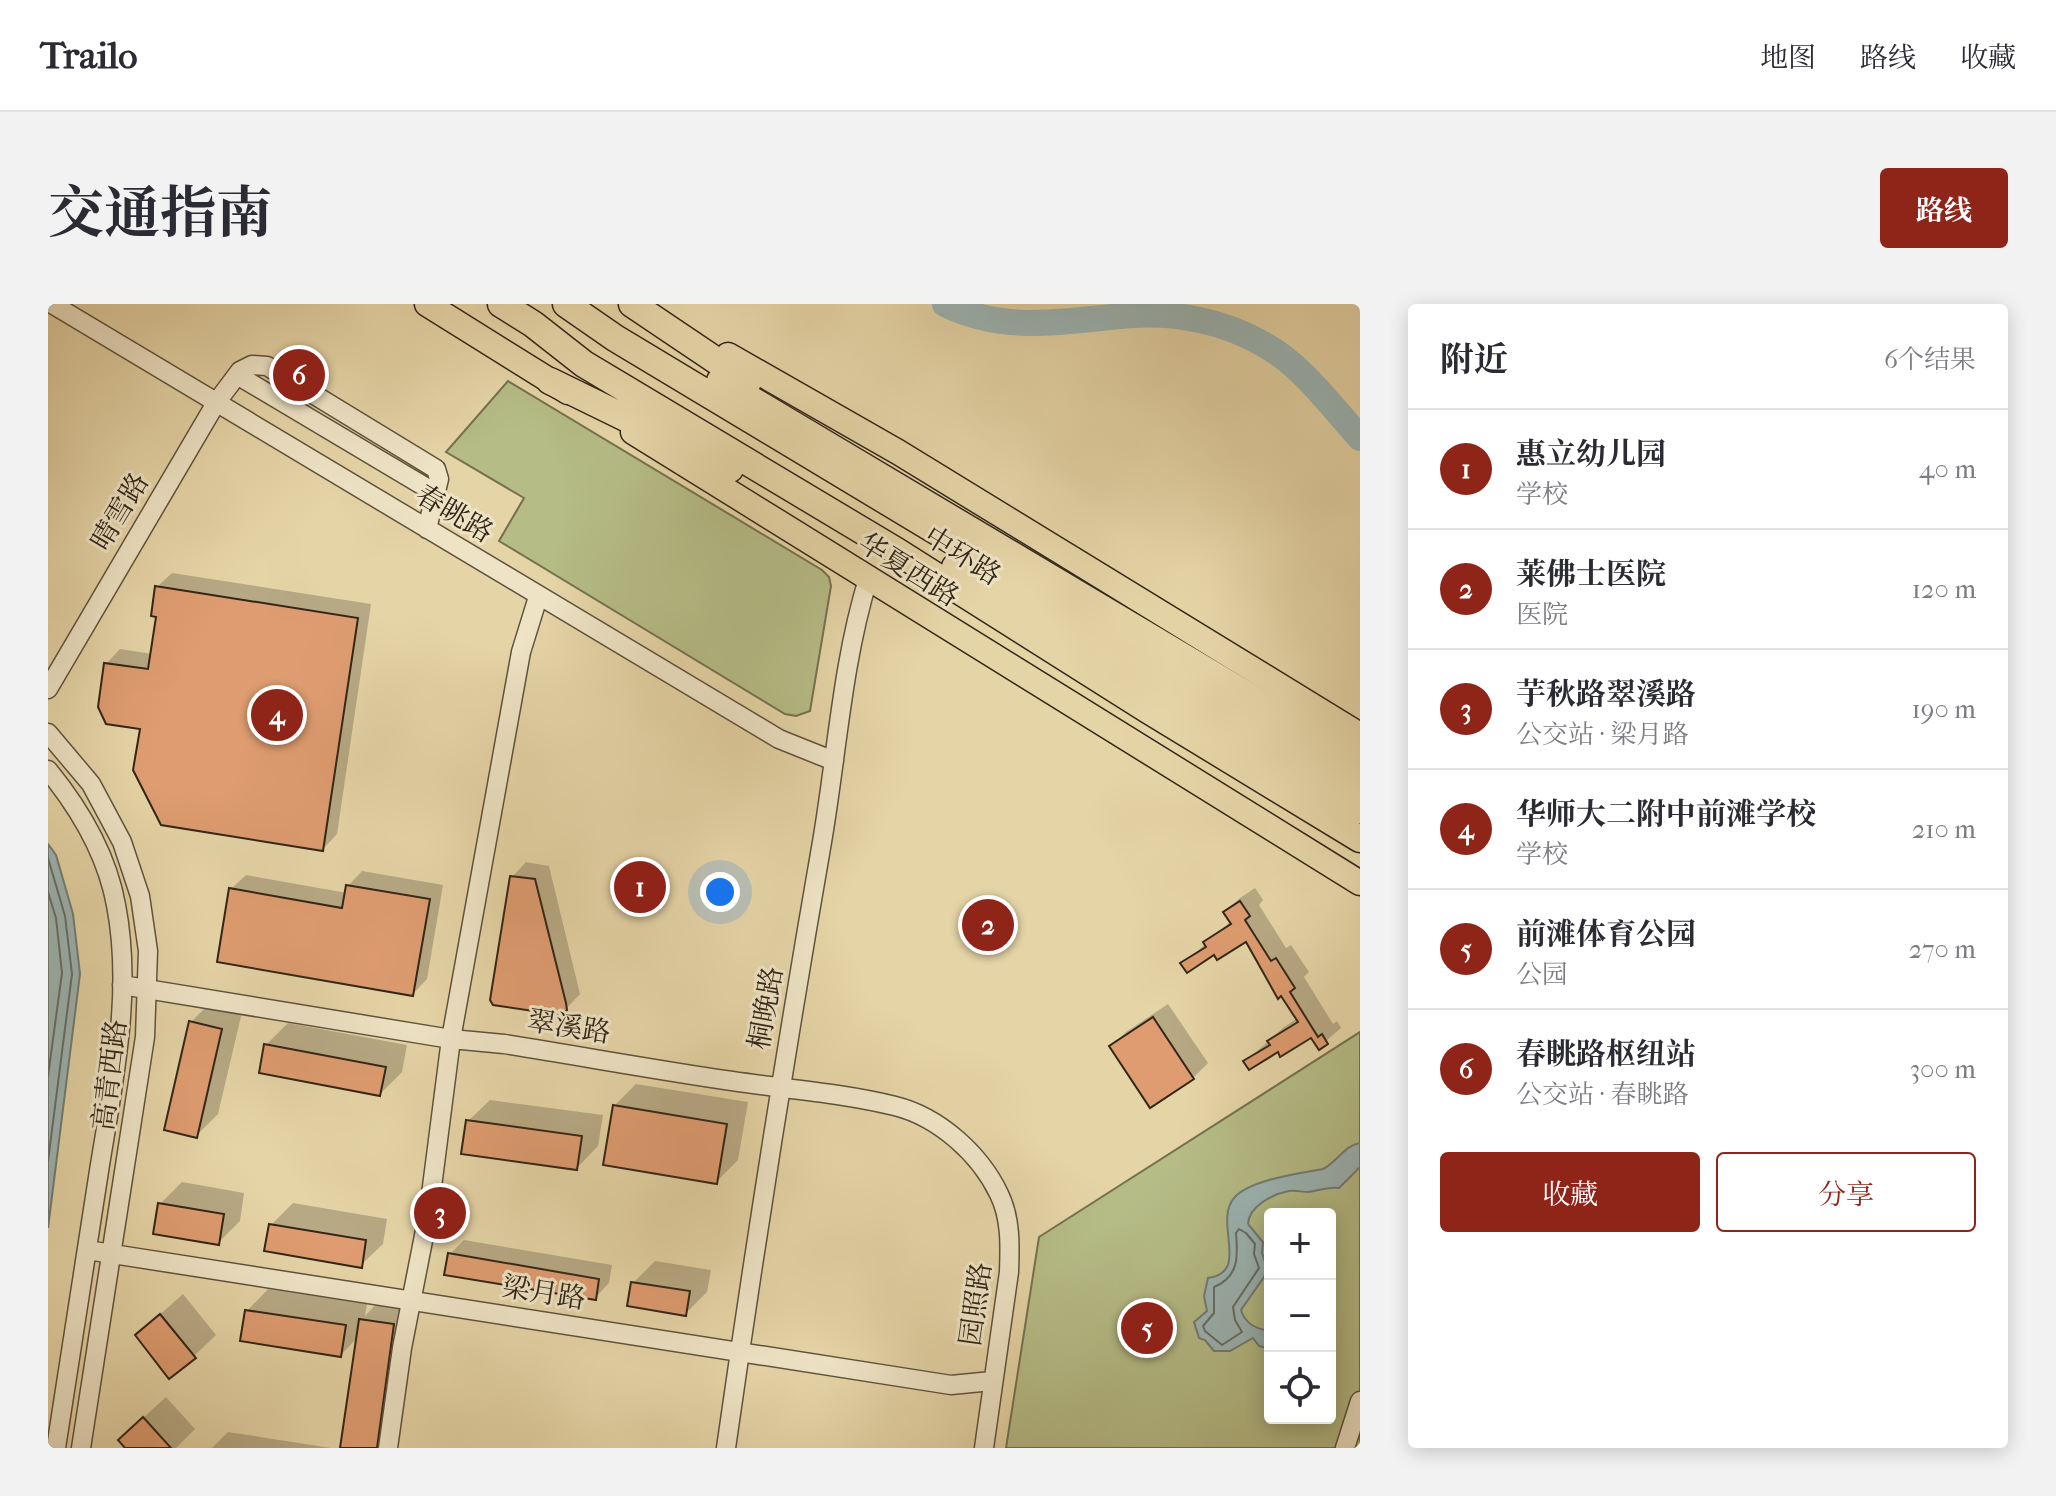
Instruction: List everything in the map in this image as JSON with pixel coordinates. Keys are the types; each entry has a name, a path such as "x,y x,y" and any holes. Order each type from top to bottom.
{"highway":[{"name":"中环路","path":"501,304 533,324 584,364 898,552 1360,839"},
{"name":"中环路","path":"568,304 646,337 1360,762"},
{"name":"中环路","path":"568,304 615,338 1360,786"},
{"path":"634,304 954,519"},
{"name":"中环路","path":"533,324 597,351 1360,810"},
{"path":"550,381 898,552"}],"main road":[{"name":"华夏西路","path":"427,304 1360,883"},
{"path":"634,304 898,452 1360,735"}],"street":[{"name":"春眺路","path":"52,304 779,739 834,761"},
{"name":"晴雪路","path":"48,689 216,403 237,375 252,365 267,366 436,469 439,479 437,494 427,529"},
{"name":"桐晚路","path":"726,1448 780,1087 857,616 868,579"},
{"path":"388,1448 402,1348 429,1210 451,1039 521,652 538,597"},
{"name":"高青西路","path":"48,733 91,784 122,842 140,896 148,951 145,1037 81,1448"},
{"name":"高青西路","path":"48,770 70,797 99,851 116,901 123,952 121,1035 56,1448"},
{"name":"翠溪路","path":"122,985 451,1039 504,1044 897,1106 946,1131 967,1149 985,1171"},
{"name":"园照路","path":"984,1448 1009,1272 1010,1243 1000,1195 985,1171"},
{"name":"梁月路","path":"87,1250 951,1385 992,1381"},
{"path":"1345,1448 1360,1401"}],"green space":[{"path":"508,381 829,577 831,586 810,711 796,716 785,714 499,541 524,498 446,452"},
{"path":"1360,1032 1360,1448 1006,1448 1039,1237"}],"water":[{"path":"48,844 56,855 73,914 80,974 48,1228"},
{"path":"1360,1143 1360,1167 1339,1188 1291,1191 1269,1198 1257,1206 1248,1224 1263,1242 1264,1277 1241,1310 1245,1319 1264,1330 1264,1347 1253,1338 1230,1351 1214,1351 1205,1340 1199,1338 1194,1322 1207,1311 1204,1296 1208,1278 1221,1274 1230,1257 1227,1220 1234,1198 1263,1182 1323,1169"}],"building":[{"path":"155,586 358,618 323,851 161,825 133,770 140,729 106,724 98,707 104,663 148,669 156,617 151,616"},
{"path":"510,876 535,879 566,1003 567,1010 560,1015 493,1005 490,1000"},
{"path":"346,885 430,899 413,996 217,962 229,888 342,908"},
{"path":"1240,901 1250,916 1245,920 1271,961 1276,958 1295,988 1290,992 1318,1037 1322,1034 1328,1044 1319,1050 1311,1038 1280,1057 1278,1052 1249,1070 1243,1061 1270,1045 1267,1041 1298,1022 1281,996 1278,999 1246,942 1217,960 1214,955 1187,973 1180,963 1206,947 1203,942 1231,924 1223,912"},
{"path":"1153,1017 1194,1079 1150,1108 1109,1046"},
{"path":"189,1021 222,1029 197,1138 164,1130"},
{"path":"264,1044 386,1067 380,1096 259,1073"},
{"path":"613,1105 727,1124 717,1184 603,1165"},
{"path":"466,1120 582,1136 577,1170 461,1154"},
{"path":"158,1203 224,1214 219,1245 153,1234"},
{"path":"269,1224 366,1240 362,1268 264,1251"},
{"path":"448,1253 599,1279 596,1300 444,1275"},
{"path":"631,1282 690,1291 686,1316 627,1306"},
{"path":"245,1310 346,1325 341,1357 240,1341"},
{"path":"160,1314 196,1358 169,1379 135,1335"},
{"path":"359,1319 394,1324 377,1448 340,1448"},
{"path":"143,1417 171,1448 125,1448 118,1440"}],"waterway":[{"path":"945,304 992,320 1015,322 1061,322 1150,314 1217,324 1248,336 1291,363 1360,438"}],"place":[{"name":"春眺路枢纽站","path":"299,375"},
{"name":"华师大二附中前滩学校","path":"277,715"},
{"name":"惠立幼儿园","path":"640,887"},
{"name":"莱佛士医院","path":"988,925"},
{"name":"芋秋路翠溪路","path":"440,1213"},
{"name":"前滩体育公园","path":"1147,1328"}]}
